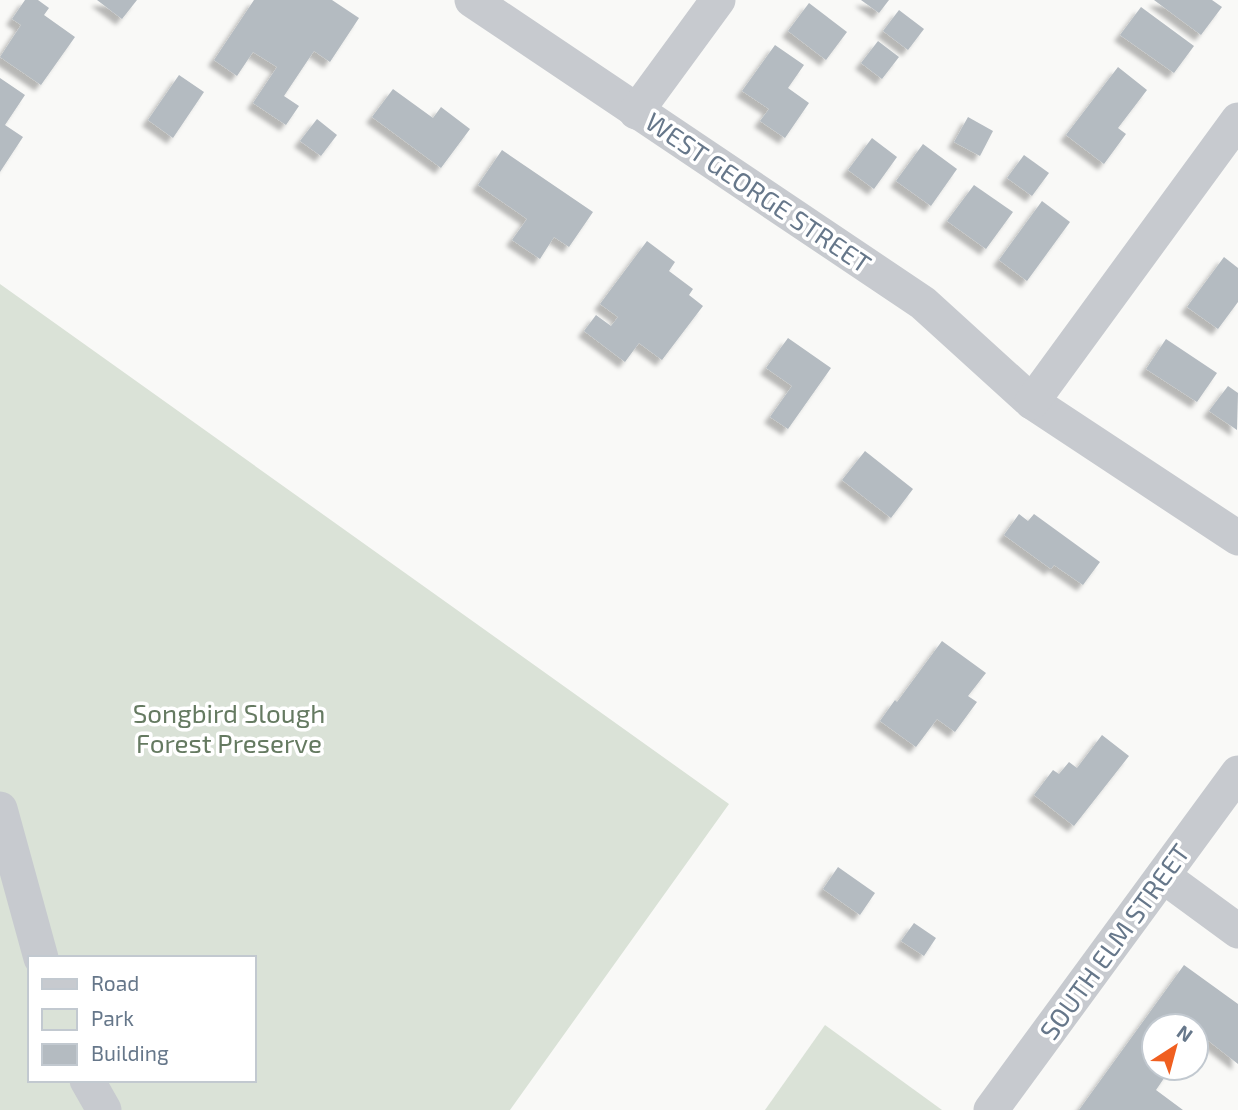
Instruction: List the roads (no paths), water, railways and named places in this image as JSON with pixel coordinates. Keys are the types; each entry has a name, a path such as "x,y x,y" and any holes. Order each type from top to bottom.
{"street":[{"name":"WEST GEORGE STREET","path":"472,0 923,303 1032,402 1238,538"},
{"path":"636,112 718,0"},
{"path":"1032,402 1238,120"},
{"name":"SOUTH ELM STREET","path":"991,1110 1238,773"},
{"path":"0,809 40,956"},
{"path":"1163,876 1238,931"},
{"path":"88,1082 104,1110"}],"park label":[{"name":"Songbird Slough Forest Preserve","path":"229,729"}]}
